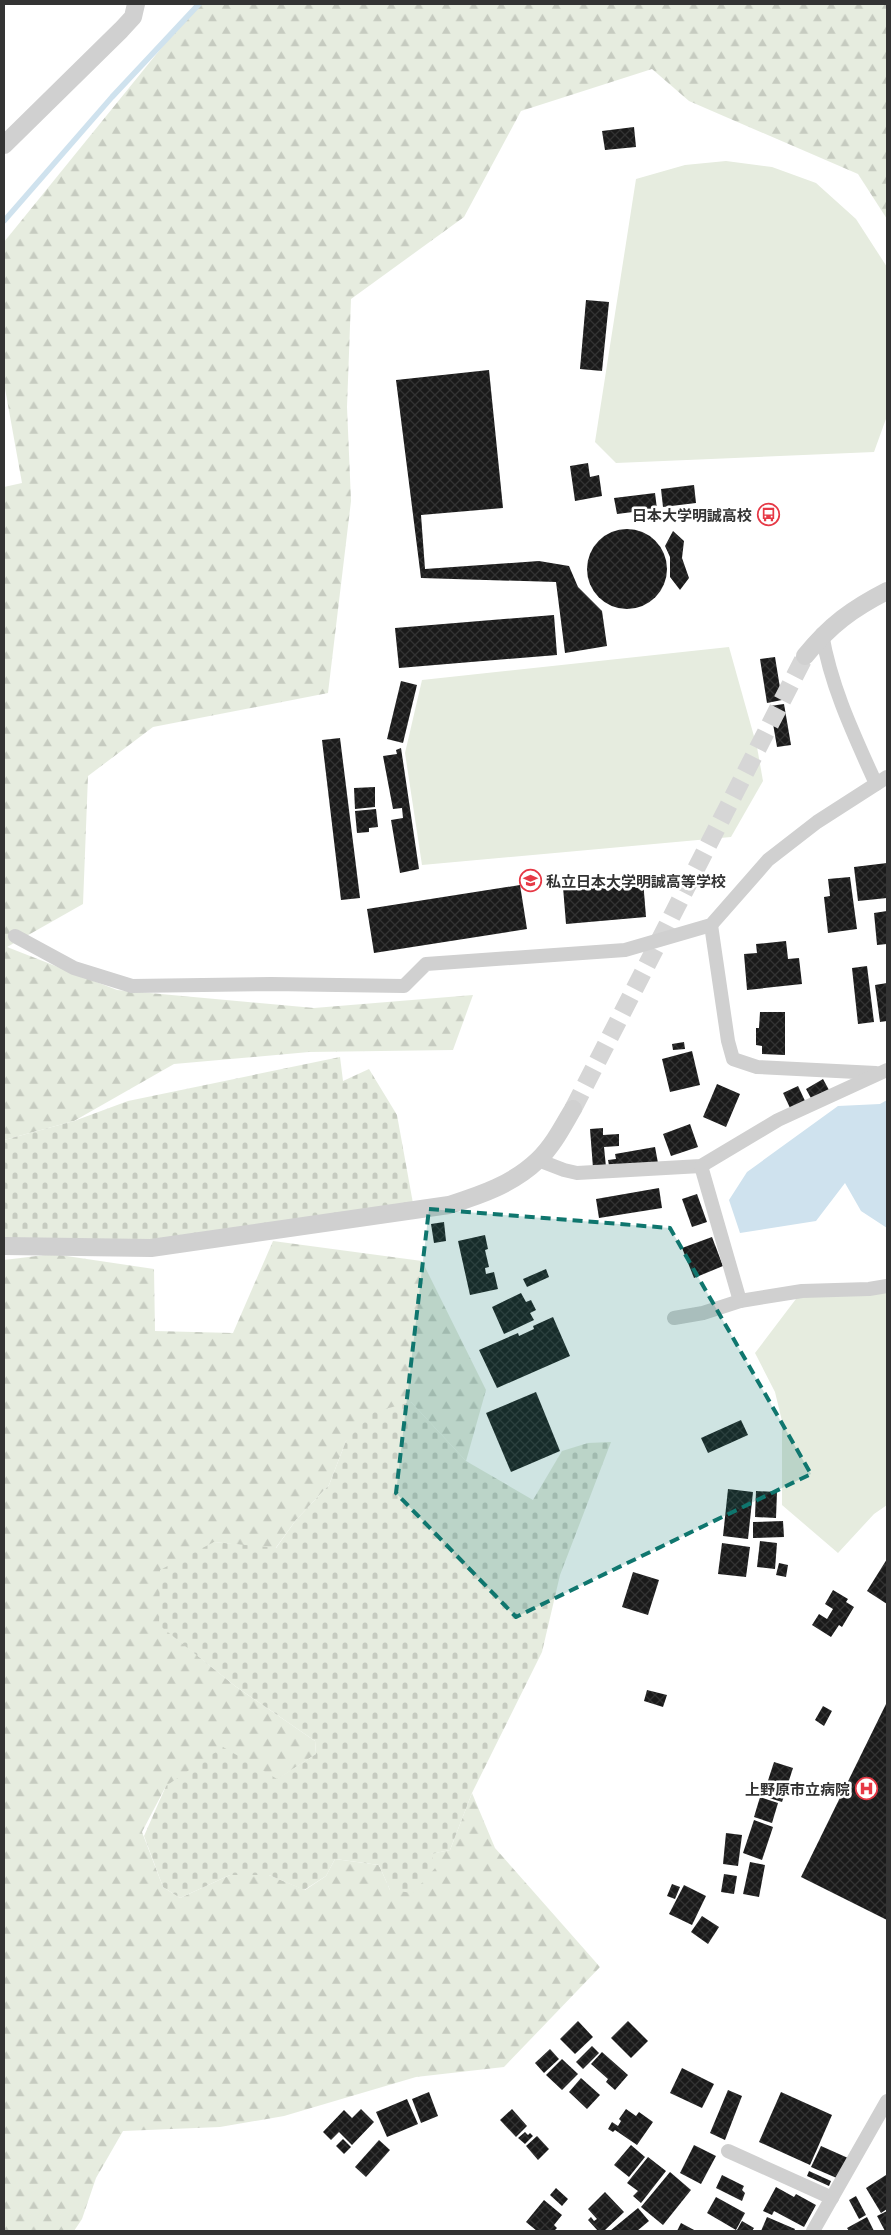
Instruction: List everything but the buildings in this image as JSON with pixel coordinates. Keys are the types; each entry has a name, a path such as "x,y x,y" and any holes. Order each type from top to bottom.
{"street":[{"path":"4,145 121,30 133,17 136,4"},
{"path":"805,656 822,634 856,608 887,591"},
{"path":"16,936 74,968 132,986 271,984 404,986 426,964 625,950 710,925 768,860 817,822 882,780 845,716 829,666 822,634"},
{"path":"710,925 728,1041 733,1059 757,1067 883,1072"},
{"path":"538,1160 577,1173 701,1166 778,1120 883,1072"},
{"path":"4,1246 151,1248 449,1205 477,1196 507,1183 538,1160 554,1140 573,1109"},
{"path":"701,1166 740,1301"},
{"path":"674,1318 703,1313 740,1301 802,1291 869,1289 887,1286"},
{"path":"813,2231 887,2101"},
{"path":"728,2151 832,2198"}],"highlighted area":[{"path":"429,1209 670,1228 811,1474 516,1617 396,1493"}],"green space":[{"path":"197,4 887,4 887,219 858,174 689,101 652,69 521,111 464,217 351,299 347,407 351,501 328,693 153,727 88,776 83,904 7,947 117,990 314,1008 473,995 453,1050 309,1052 174,1064 74,1121 4,1140 4,487 22,483 4,383 4,242"},
{"path":"726,161 772,167 816,183 856,219 887,267 887,416 874,452 616,463 595,442 636,179 685,165"},
{"path":"729,647 757,747 763,781 731,837 422,865 405,753 422,680"},
{"path":"340,1057 343,1081 369,1069 397,1115 414,1209 151,1248 4,1246 4,1140 74,1121 128,1101"},
{"path":"273,1241 422,1261 486,1390 466,1461 411,1402 346,1441 329,1485 296,1520 275,1549 214,1542 160,1625 235,1686 315,1741 316,1754 278,1779 166,1786 142,1832 163,1887 180,1898 230,1875 269,1875 305,1890 326,1876 335,1859 379,1865 390,1890 430,1854 450,1850 472,1793 495,1848 600,1967 504,2067 416,2077 284,2116 220,2127 123,2131 96,2178 82,2219 74,2231 4,2231 4,1260 53,1254 154,1269 155,1331 233,1333"},
{"path":"887,1286 887,1505 874,1514 838,1553 782,1505 782,1421 775,1392 755,1353 802,1291"},
{"path":"411,1402 466,1461 533,1500 562,1451 588,1443 611,1442 560,1575 542,1652 472,1793 450,1850 431,1854 436,1867 413,1893 390,1890 379,1865 335,1859 326,1876 304,1890 269,1875 230,1875 180,1898 163,1887 144,1836 166,1786 223,1747 277,1779 316,1754 315,1741 235,1686 159,1625 160,1570 214,1542 276,1548 296,1520 329,1485 346,1441 374,1412"}],"water":[{"path":"887,1100 887,1228 861,1211 845,1183 816,1221 740,1233 729,1200 747,1172 838,1106 880,1104"}],"waterway":[{"path":"4,221 112,97 199,4"}],"tunnel":[{"path":"573,1109 805,656"}],"place":[{"name":"日本大学明誠高校","path":"768,515"},
{"name":"私立日本大学明誠高等学校","path":"530,881"},
{"name":"上野原市立病院","path":"866,1789"}]}
